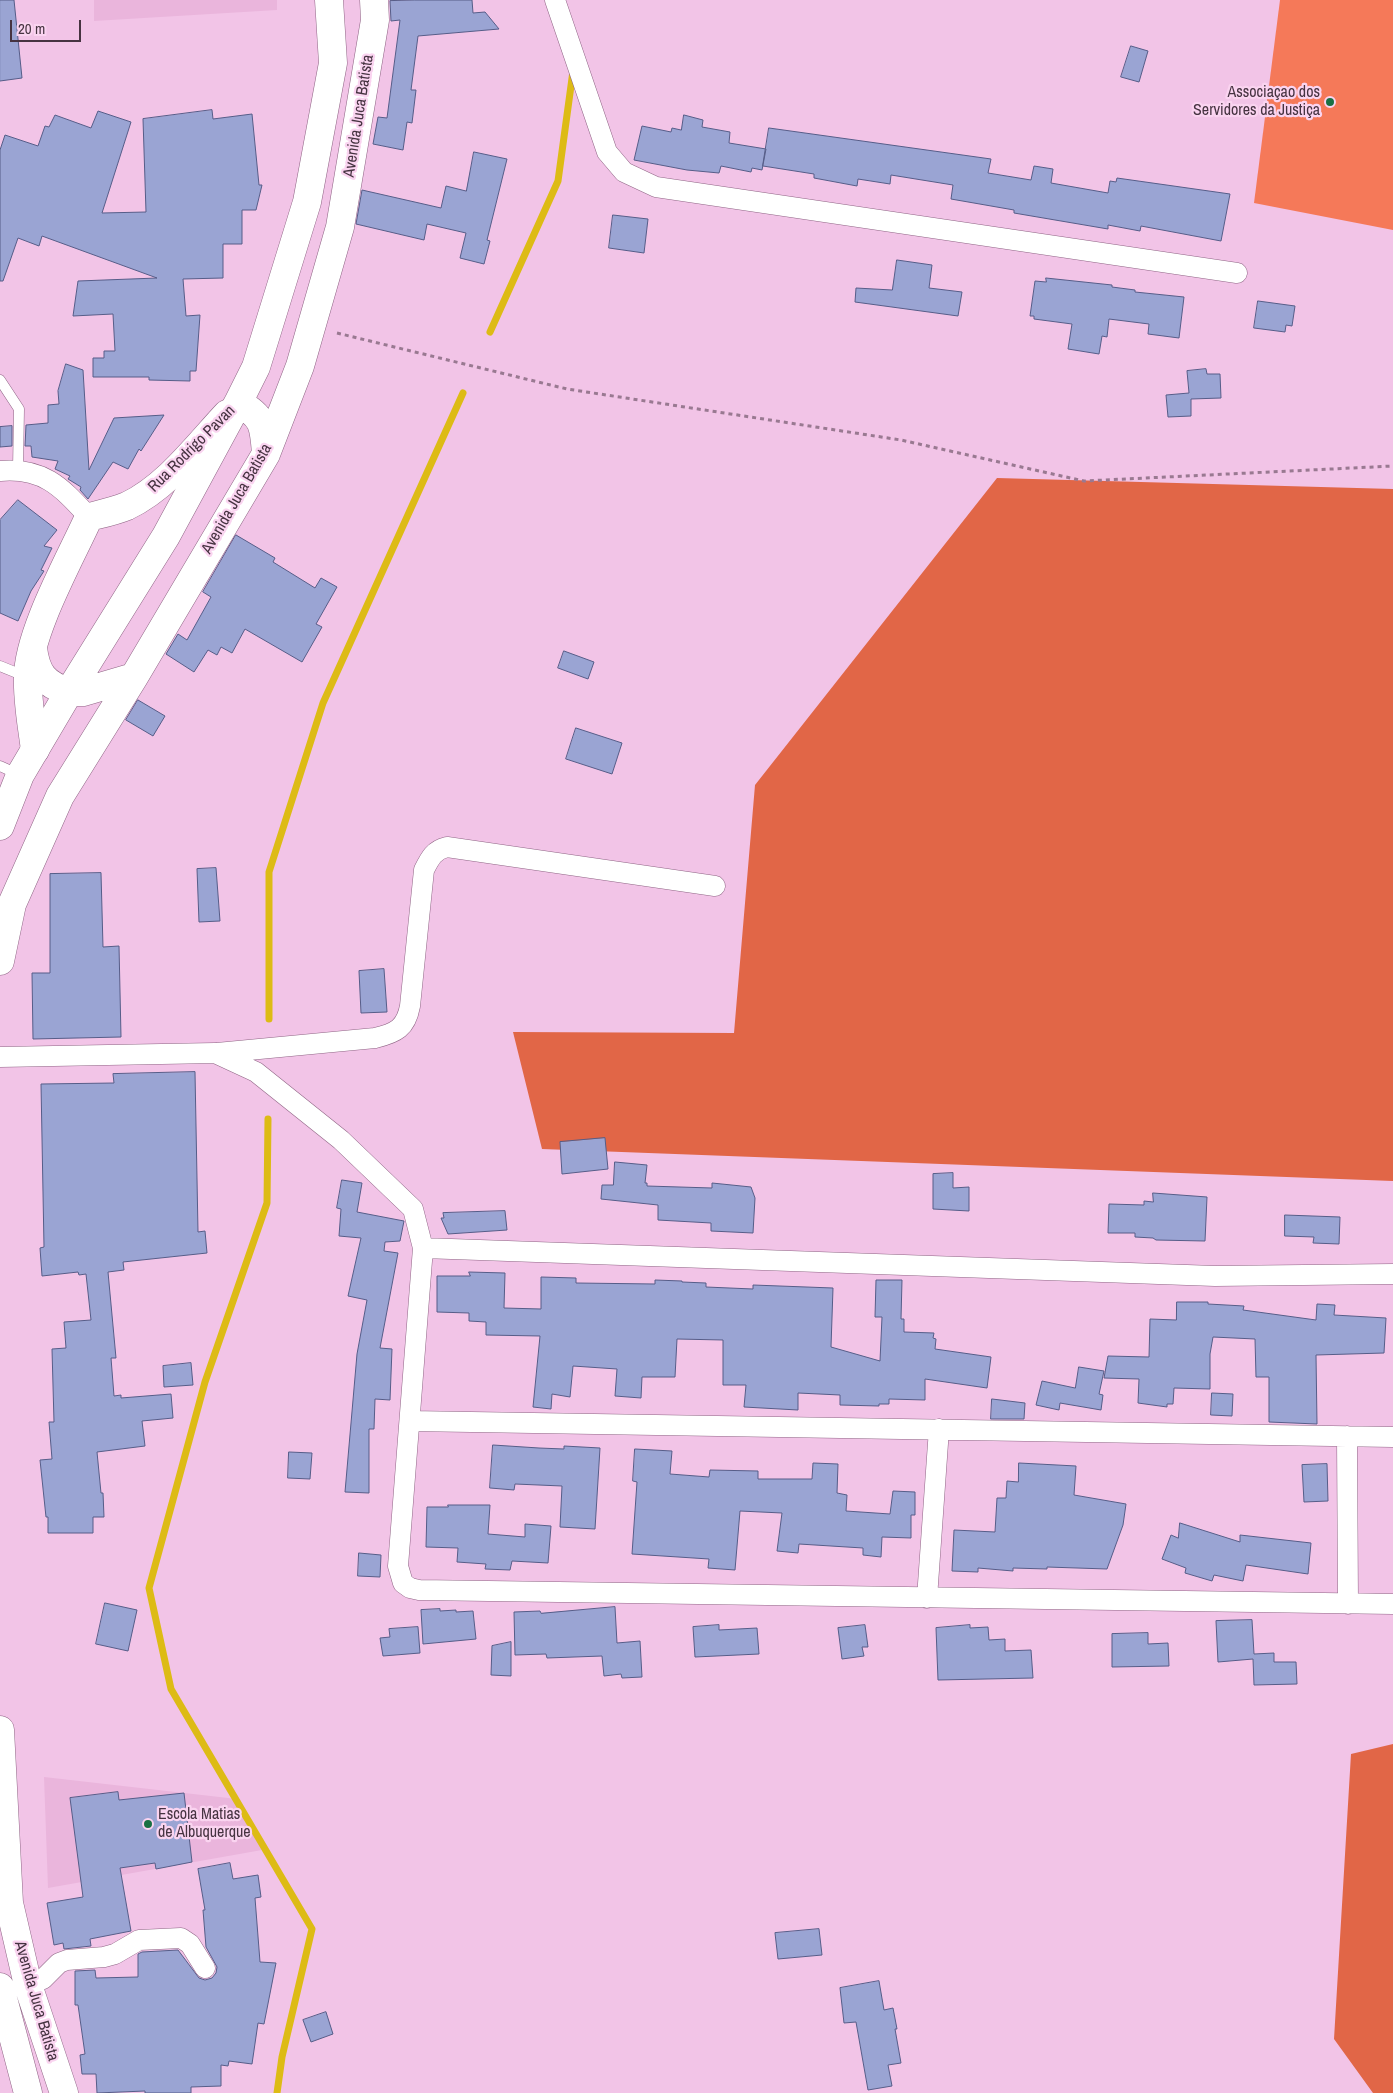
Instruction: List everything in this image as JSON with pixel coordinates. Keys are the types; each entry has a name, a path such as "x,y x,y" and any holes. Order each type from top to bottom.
{"main road":[{"path":"0,826 10,771 35,750 166,536 256,367 307,202 333,63 329,0"},
{"name":"Avenida Juca Batista","path":"0,961 12,904 60,796 134,677 266,454 300,366 340,227 374,20 374,0"},
{"path":"238,403 251,409 260,418 264,428 266,454"},
{"name":"Rua Rodrigo Pavan","path":"89,517 126,506 149,493 172,473 238,403"},
{"path":"35,750 28,677 33,646 45,613 89,517"},
{"path":"33,646 39,672 47,682 69,692 83,692 134,677"},
{"name":"Avenida Juca Batista","path":"0,1730 9,1902 28,1985 64,2093"},
{"name":"Avenida Juca Batista","path":"0,1986 28,2093"}],"street":[{"path":"555,0 607,152 624,172 656,187 1237,273"},
{"path":"9,470 46,478 66,493 89,517"},
{"path":"0,1057 215,1053 375,1038 390,1034 401,1028 408,1018 424,870 431,856 438,849 447,848 715,886"},
{"path":"215,1053 256,1072 341,1140 413,1209 423,1248 398,1566 403,1583 410,1588 419,1590 1393,1604"},
{"path":"423,1248 1215,1276 1393,1274"},
{"path":"410,1421 1393,1437"},
{"path":"927,1598 939,1429"},
{"path":"1347,1436 1348,1604"},
{"path":"28,1985 43,1979 59,1963 67,1960 110,1956 139,1940 181,1938 190,1944 205,1968"}],"lane":[{"path":"0,380 6,386 19,408 9,470"},
{"path":"0,666 28,677"}],"path":[{"path":"311,327 567,388 901,440 1084,481 1393,466"}],"shaded area":[{"path":"94,0 277,0 277,10 94,21"},
{"name":"Associaçao dos Servidores da Justiça","path":"1280,0 1393,0 1393,230 1254,203"},
{"path":"997,478 1393,489 1393,1181 542,1149 513,1032 734,1033 755,785"},
{"path":"1393,1744 1393,2093 1373,2093 1334,2039 1351,1754"},
{"name":"Escola Matias de Albuquerque","path":"44,1777 237,1799 262,1850 48,1888"}],"building":[{"path":"0,0 14,0 22,78 0,81"},
{"path":"472,0 473,13 485,12 499,29 418,36 411,90 416,90 412,123 407,122 403,150 373,144 378,117 387,118 400,20 391,21 390,1"},
{"path":"1131,46 1148,51 1139,82 1121,77"},
{"path":"212,110 213,119 252,114 259,185 262,185 256,210 242,210 242,244 223,244 223,278 183,279 186,316 200,315 196,371 190,371 190,381 149,380 149,377 93,377 93,358 104,358 104,351 115,351 113,314 73,316 78,281 157,278 42,236 39,246 18,238 3,281 0,281 0,150 5,135 38,146 45,126 49,127 55,115 91,128 98,111 131,122 102,213 146,212 143,119"},
{"path":"684,115 703,120 702,127 730,132 729,143 766,149 762,170 752,168 751,172 721,166 719,173 687,170 634,160 642,126 671,132 672,128 681,130"},
{"path":"769,128 991,159 988,173 1031,180 1034,166 1053,169 1051,183 1108,193 1110,181 1116,182 1117,178 1230,194 1221,241 1141,226 1140,231 1108,225 1108,229 1014,213 1014,210 951,199 953,185 891,175 890,184 858,179 857,186 814,178 814,174 763,166"},
{"path":"474,152 507,159 487,240 490,241 484,264 460,258 466,233 427,224 424,240 356,224 362,190 441,208 446,186 466,191"},
{"path":"613,215 648,219 644,253 609,248"},
{"path":"897,260 932,265 929,288 962,292 958,316 855,302 856,288 892,290"},
{"path":"1046,278 1112,285 1112,287 1135,290 1135,292 1184,297 1179,338 1148,334 1149,324 1109,319 1107,337 1102,336 1099,354 1068,349 1072,324 1034,319 1034,316 1030,316 1035,281 1046,282"},
{"path":"1258,301 1295,306 1292,326 1286,325 1285,332 1254,328"},
{"path":"66,364 83,370 89,470 114,418 164,415 141,451 139,449 128,469 113,462 88,499 80,490 81,487 68,479 70,476 55,469 58,461 32,457 31,446 25,446 26,425 48,423 48,405 59,404 58,391"},
{"path":"1206,369 1207,374 1220,374 1221,398 1191,399 1191,416 1168,417 1166,395 1189,393 1187,371"},
{"path":"12,426 12,446 0,447 0,427"},
{"path":"18,500 57,530 44,546 52,548 41,570 44,571 31,591 18,621 0,613 0,520"},
{"path":"236,535 275,558 273,562 315,588 321,578 337,587 316,624 322,627 302,662 245,629 232,653 221,647 217,655 208,650 194,672 166,654 178,634 187,640 211,597 203,592"},
{"path":"564,651 594,662 588,679 558,668"},
{"path":"138,700 165,716 153,736 126,720"},
{"path":"576,728 622,743 612,774 566,759"},
{"path":"216,868 220,921 199,922 197,869"},
{"path":"101,873 103,947 119,946 121,1037 33,1039 32,973 50,973 50,874"},
{"path":"384,969 387,1012 361,1013 359,971"},
{"path":"195,1072 198,1232 205,1231 207,1253 123,1262 124,1270 108,1272 116,1358 111,1358 114,1396 121,1395 121,1398 171,1394 173,1418 142,1421 145,1446 97,1452 101,1493 103,1493 104,1517 93,1517 93,1533 48,1533 48,1517 46,1517 40,1460 52,1459 49,1422 54,1422 52,1349 66,1348 64,1322 91,1320 86,1274 79,1275 78,1272 42,1276 40,1248 44,1247 41,1084 114,1083 113,1074"},
{"path":"605,1138 608,1169 562,1174 560,1142"},
{"path":"615,1162 647,1165 645,1183 647,1183 647,1186 712,1188 712,1183 751,1187 755,1198 753,1233 711,1231 711,1223 658,1220 658,1205 601,1199 602,1185 613,1185"},
{"path":"953,1173 953,1188 969,1187 969,1211 933,1209 933,1174"},
{"path":"342,1180 362,1183 357,1212 404,1221 400,1241 385,1242 384,1251 398,1253 380,1348 392,1349 390,1400 375,1399 374,1429 369,1429 369,1493 345,1492 357,1354 367,1300 348,1296 361,1238 339,1236 341,1209 337,1208"},
{"path":"1153,1193 1207,1197 1205,1241 1156,1240 1153,1238 1135,1237 1135,1233 1108,1233 1109,1204 1144,1205 1144,1201 1153,1202"},
{"path":"505,1211 507,1230 448,1234 441,1218 444,1218 443,1213"},
{"path":"1285,1215 1340,1217 1339,1244 1313,1243 1314,1237 1285,1236"},
{"path":"469,1272 505,1273 504,1308 541,1309 541,1277 576,1278 576,1283 655,1284 655,1280 706,1283 706,1287 753,1289 753,1285 833,1288 831,1347 880,1361 882,1317 875,1317 876,1280 902,1280 901,1319 904,1319 904,1332 934,1333 933,1338 936,1339 935,1349 991,1357 987,1388 925,1379 925,1400 889,1399 889,1404 879,1404 879,1406 840,1405 840,1395 798,1393 798,1410 744,1407 746,1385 723,1385 723,1340 677,1339 675,1377 642,1377 641,1398 615,1396 617,1369 573,1366 570,1397 552,1394 551,1409 533,1407 540,1336 486,1335 486,1322 469,1321 469,1313 437,1312 437,1276 470,1276"},
{"path":"1177,1302 1208,1302 1208,1304 1244,1306 1243,1310 1316,1320 1317,1304 1335,1305 1334,1315 1386,1318 1384,1353 1316,1355 1317,1424 1269,1422 1269,1377 1256,1377 1255,1339 1213,1337 1210,1354 1210,1389 1174,1388 1173,1404 1167,1404 1167,1407 1138,1403 1139,1379 1104,1378 1108,1356 1149,1357 1150,1319 1176,1320"},
{"path":"191,1363 193,1385 164,1387 163,1366"},
{"path":"1079,1367 1104,1371 1099,1394 1103,1395 1101,1410 1060,1403 1059,1410 1036,1405 1042,1381 1075,1388"},
{"path":"1212,1393 1233,1394 1232,1416 1211,1415"},
{"path":"992,1399 1025,1403 1024,1419 991,1419"},
{"path":"493,1445 564,1449 564,1446 600,1448 595,1529 560,1527 562,1486 515,1484 514,1490 490,1488"},
{"path":"635,1449 672,1451 670,1474 709,1477 710,1470 758,1471 758,1479 812,1479 813,1463 838,1464 837,1493 847,1495 846,1511 890,1514 893,1491 915,1492 915,1515 911,1515 911,1538 882,1537 881,1557 863,1555 863,1548 799,1544 798,1553 777,1551 782,1513 740,1511 735,1570 708,1568 709,1559 632,1554 637,1482 633,1481"},
{"path":"289,1452 312,1453 310,1479 288,1478"},
{"path":"1019,1463 1076,1466 1074,1495 1126,1504 1123,1525 1107,1569 1047,1567 1047,1569 1013,1568 1013,1571 978,1568 978,1572 952,1571 954,1530 995,1532 997,1498 1006,1498 1007,1481 1018,1482"},
{"path":"1327,1464 1328,1501 1304,1502 1302,1465"},
{"path":"448,1505 490,1505 488,1534 525,1537 525,1524 551,1526 548,1563 512,1561 510,1570 485,1569 486,1564 457,1562 458,1548 426,1547 427,1507 448,1507"},
{"path":"1180,1523 1240,1542 1240,1535 1311,1543 1308,1574 1246,1565 1243,1581 1214,1575 1212,1581 1185,1573 1186,1568 1162,1559 1171,1535 1178,1538"},
{"path":"359,1553 381,1555 380,1577 358,1576"},
{"path":"105,1603 137,1610 128,1651 96,1644"},
{"path":"615,1607 617,1643 640,1641 642,1677 622,1678 621,1674 604,1676 602,1656 547,1658 546,1654 515,1655 514,1612 540,1611 541,1613"},
{"path":"440,1609 440,1611 456,1610 456,1612 473,1611 476,1639 423,1644 421,1610"},
{"path":"1252,1620 1254,1654 1274,1653 1274,1662 1296,1662 1297,1684 1254,1685 1253,1659 1218,1662 1216,1621"},
{"path":"719,1625 719,1630 757,1628 759,1654 695,1657 693,1627"},
{"path":"865,1625 868,1647 862,1647 864,1656 842,1659 838,1628"},
{"path":"970,1625 970,1628 988,1627 989,1640 1005,1639 1005,1651 1031,1650 1033,1678 938,1680 936,1628"},
{"path":"418,1627 420,1653 383,1656 380,1638 390,1637 389,1629"},
{"path":"1148,1633 1148,1644 1168,1643 1169,1666 1112,1667 1112,1634"},
{"path":"511,1642 511,1676 491,1675 492,1646"},
{"path":"118,1792 119,1800 184,1793 192,1862 156,1869 155,1863 120,1868 131,1931 90,1939 91,1946 64,1949 63,1943 54,1945 47,1903 83,1897 70,1798"},
{"path":"230,1863 233,1879 258,1875 261,1897 255,1898 260,1962 276,1963 264,2024 258,2023 252,2064 229,2061 228,2066 221,2065 221,2086 191,2087 191,2093 145,2093 145,2091 97,2093 96,2074 82,2074 80,2055 85,2054 78,2005 75,2005 75,1971 95,1970 96,1978 138,1977 138,1954 142,1952 178,1950 199,1978 205,1980 212,1978 216,1973 217,1967 206,1947 203,1910 205,1910 198,1869"},
{"path":"819,1929 822,1955 778,1959 775,1933"},
{"path":"879,1981 884,2010 893,2008 901,2063 888,2065 892,2086 868,2090 856,2022 844,2023 840,1988"},
{"path":"326,2012 333,2034 311,2042 303,2020"}],"waterway":[{"path":"490,332 558,181 573,71"},
{"path":"269,1019 269,872 323,703 463,393"},
{"path":"268,1119 267,1203 205,1382 149,1588 171,1689 312,1929 282,2057 277,2093"}],"place":[{"name":"Associaçao dos Servidores da Justiça","path":"1330,102"},
{"name":"Escola Matias de Albuquerque","path":"148,1824"}]}
